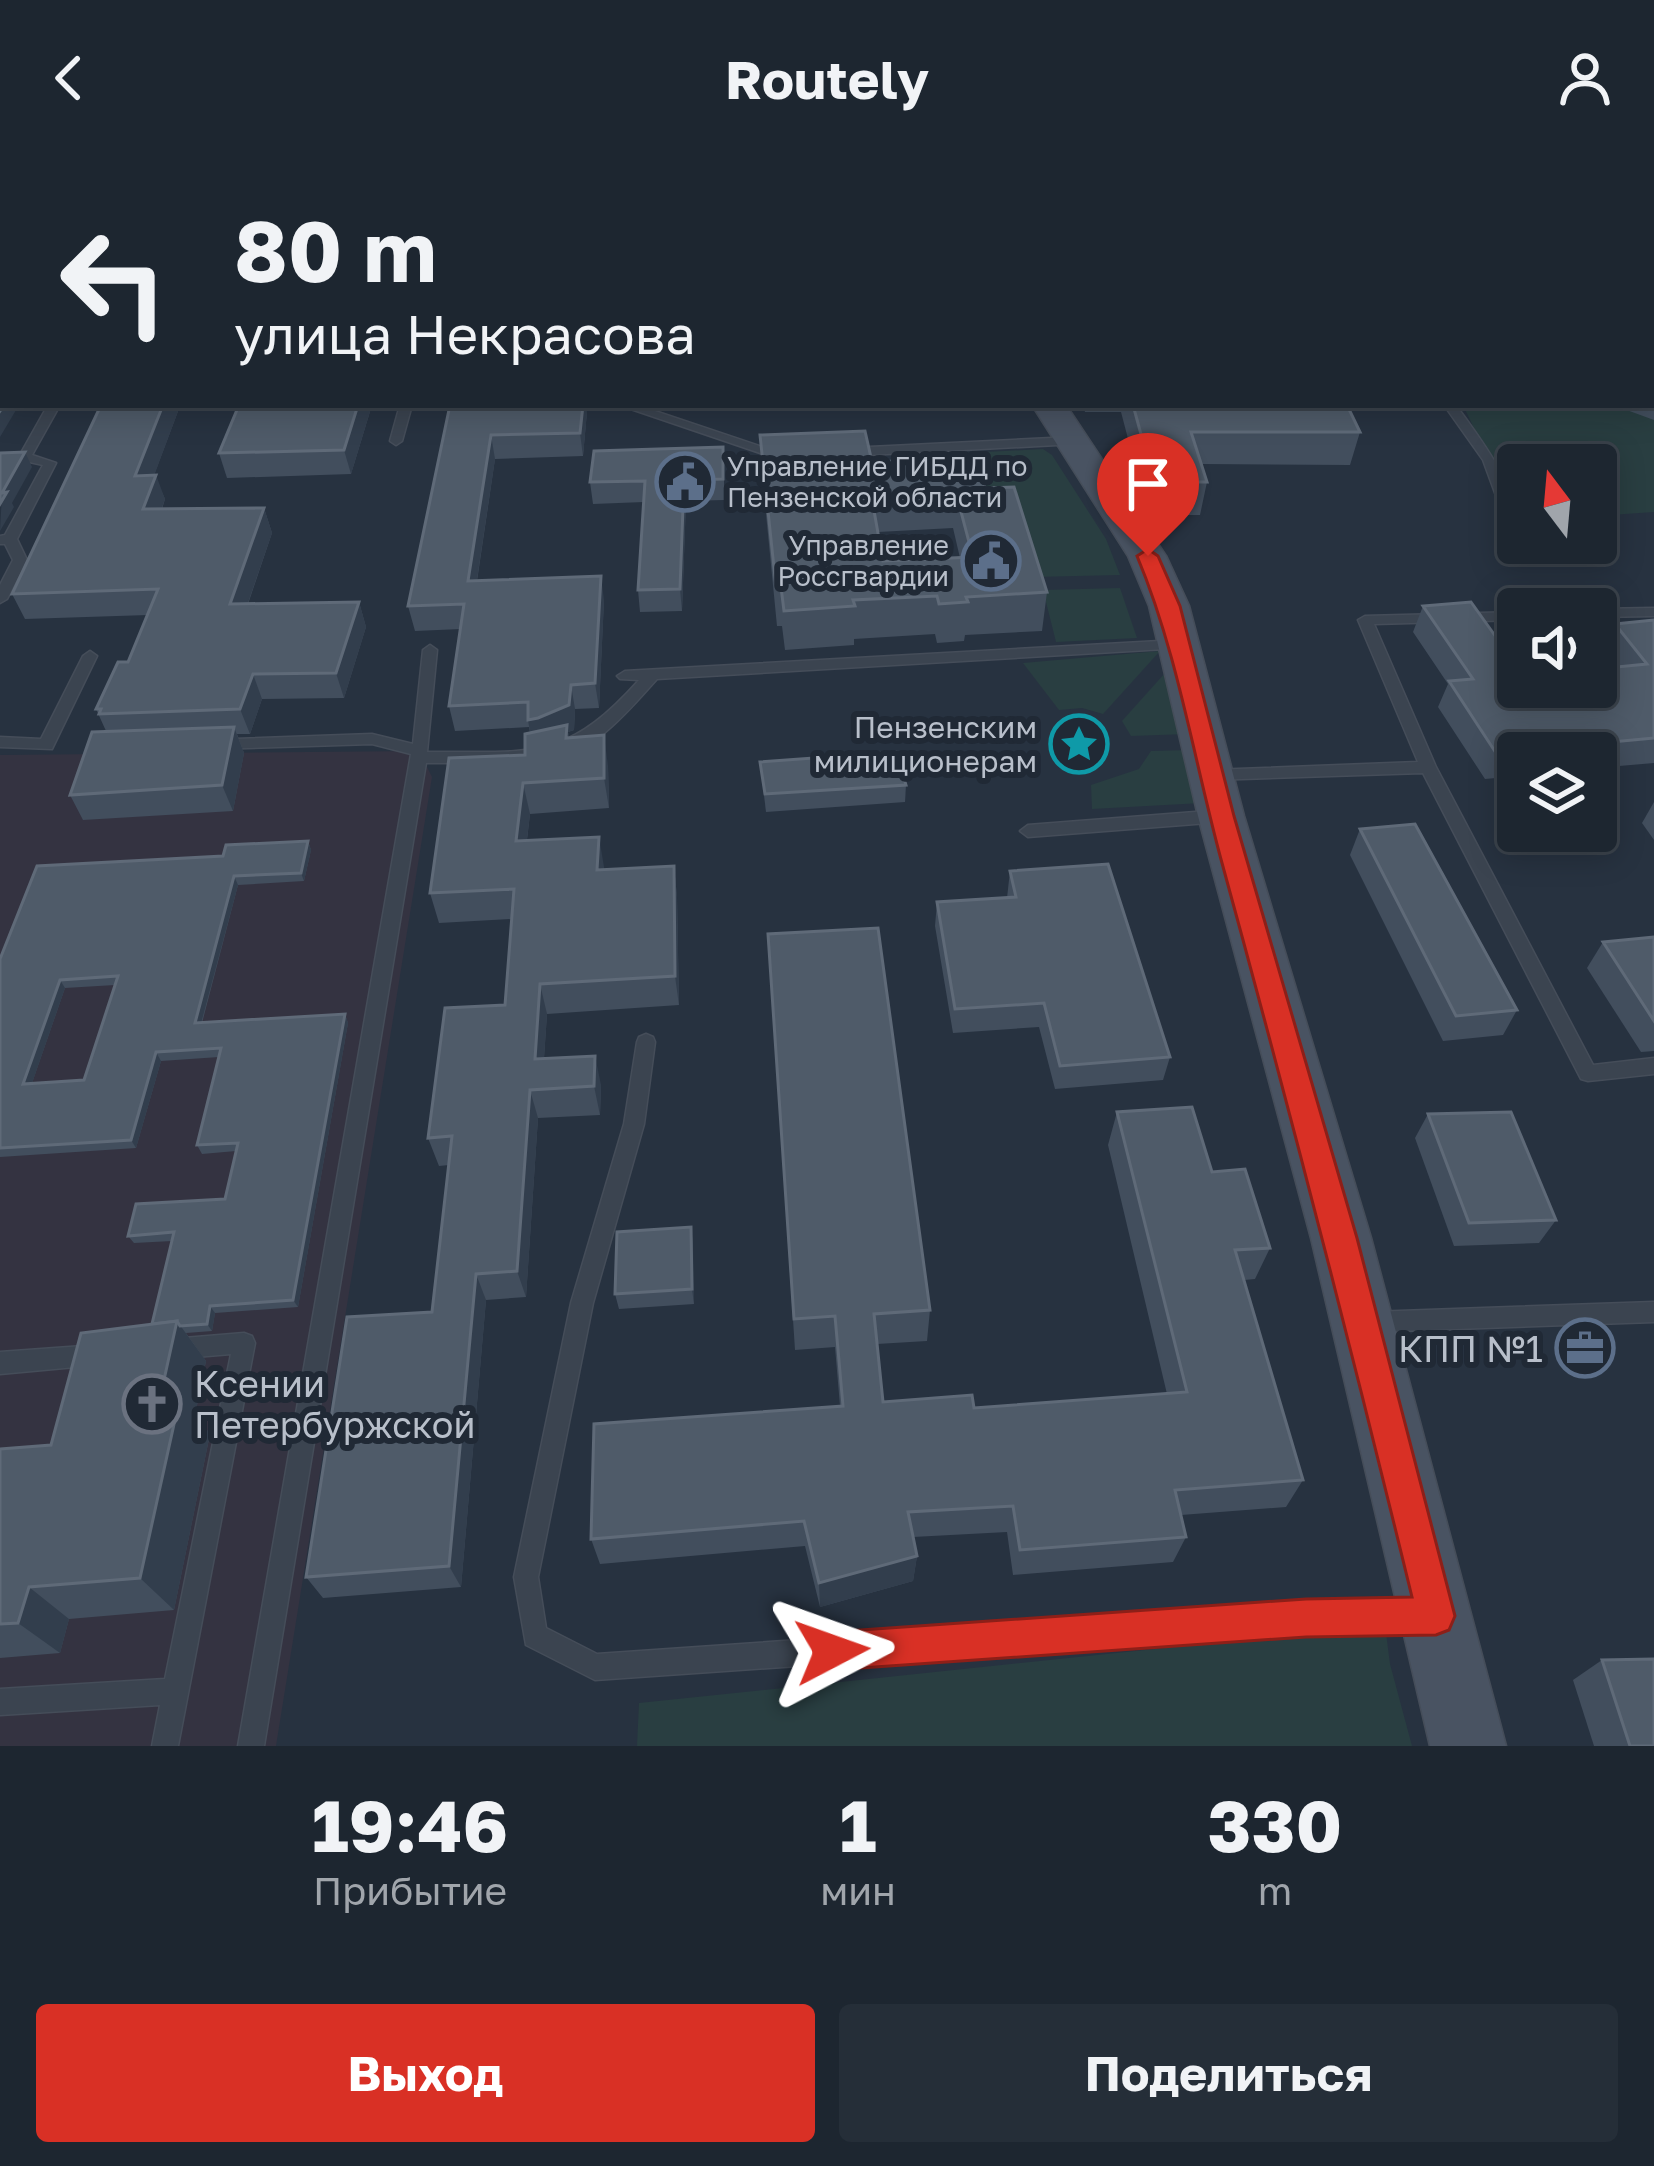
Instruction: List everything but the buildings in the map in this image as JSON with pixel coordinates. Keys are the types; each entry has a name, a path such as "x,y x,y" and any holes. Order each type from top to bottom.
{"main road":[{"path":"1060,423 1148,556 1169,606 1216,795 1362,1322 1468,1746"}],"lane":[{"path":"25,457 52,408"},
{"path":"396,441 405,408"},
{"path":"634,408 772,456 796,454"},
{"path":"1452,408 1489,460 1497,481"},
{"path":"844,452 1060,423"},
{"path":"740,474 772,456"},
{"path":"0,458 50,463 5,540 20,560 0,599"},
{"path":"1617,613 1654,612"},
{"path":"1497,617 1365,620 1428,766 1588,1073 1654,1066"},
{"path":"625,676 1178,645"},
{"path":"250,1746 418,754 430,650"},
{"path":"0,742 46,745 90,656"},
{"path":"192,745 371,739 418,754 548,753 579,742 619,711 653,674"},
{"path":"1028,830 1216,795 1428,766"},
{"path":"646,1042 634,1124 582,1304 526,1577 535,1636 595,1667 1306,1618 1436,1616"},
{"path":"1362,1322 1654,1312"},
{"path":"0,1363 244,1343 165,1746"},
{"path":"0,1702 176,1691"}],"shaded area":[{"path":"419,751 432,777 276,1746 0,1746 0,755"}],"green space":[{"path":"1464,408 1654,408 1654,512 1617,515 1617,444 1497,444 1497,471"},
{"path":"1043,449 1052,455 1106,539 1120,575 1034,577 918,485 910,456"},
{"path":"1120,588 1137,638 1056,642 1043,590"},
{"path":"1160,651 1103,714 1082,708 1059,710 1023,663"},
{"path":"1174,663 1188,734 1131,736 1122,721"},
{"path":"1191,750 1202,803 1092,809 1091,785 1139,769 1151,751"},
{"path":"1385,1625 1390,1664 1412,1746 637,1746 639,1703"}],"place":[{"name":"Управление ГИБДД по Пензенской области","path":"685,482"},
{"name":"Управление Россгвардии","path":"991,561"},
{"name":"Пензенским милиционерам","path":"1079,744"},
{"name":"КПП №1","path":"1585,1348"},
{"name":"Ксении Петербуржской","path":"152,1404"}],"route":[{"path":"832,1651 1306,1618 1436,1616 1341,1238 1222,816 1169,606 1148,556"}]}
